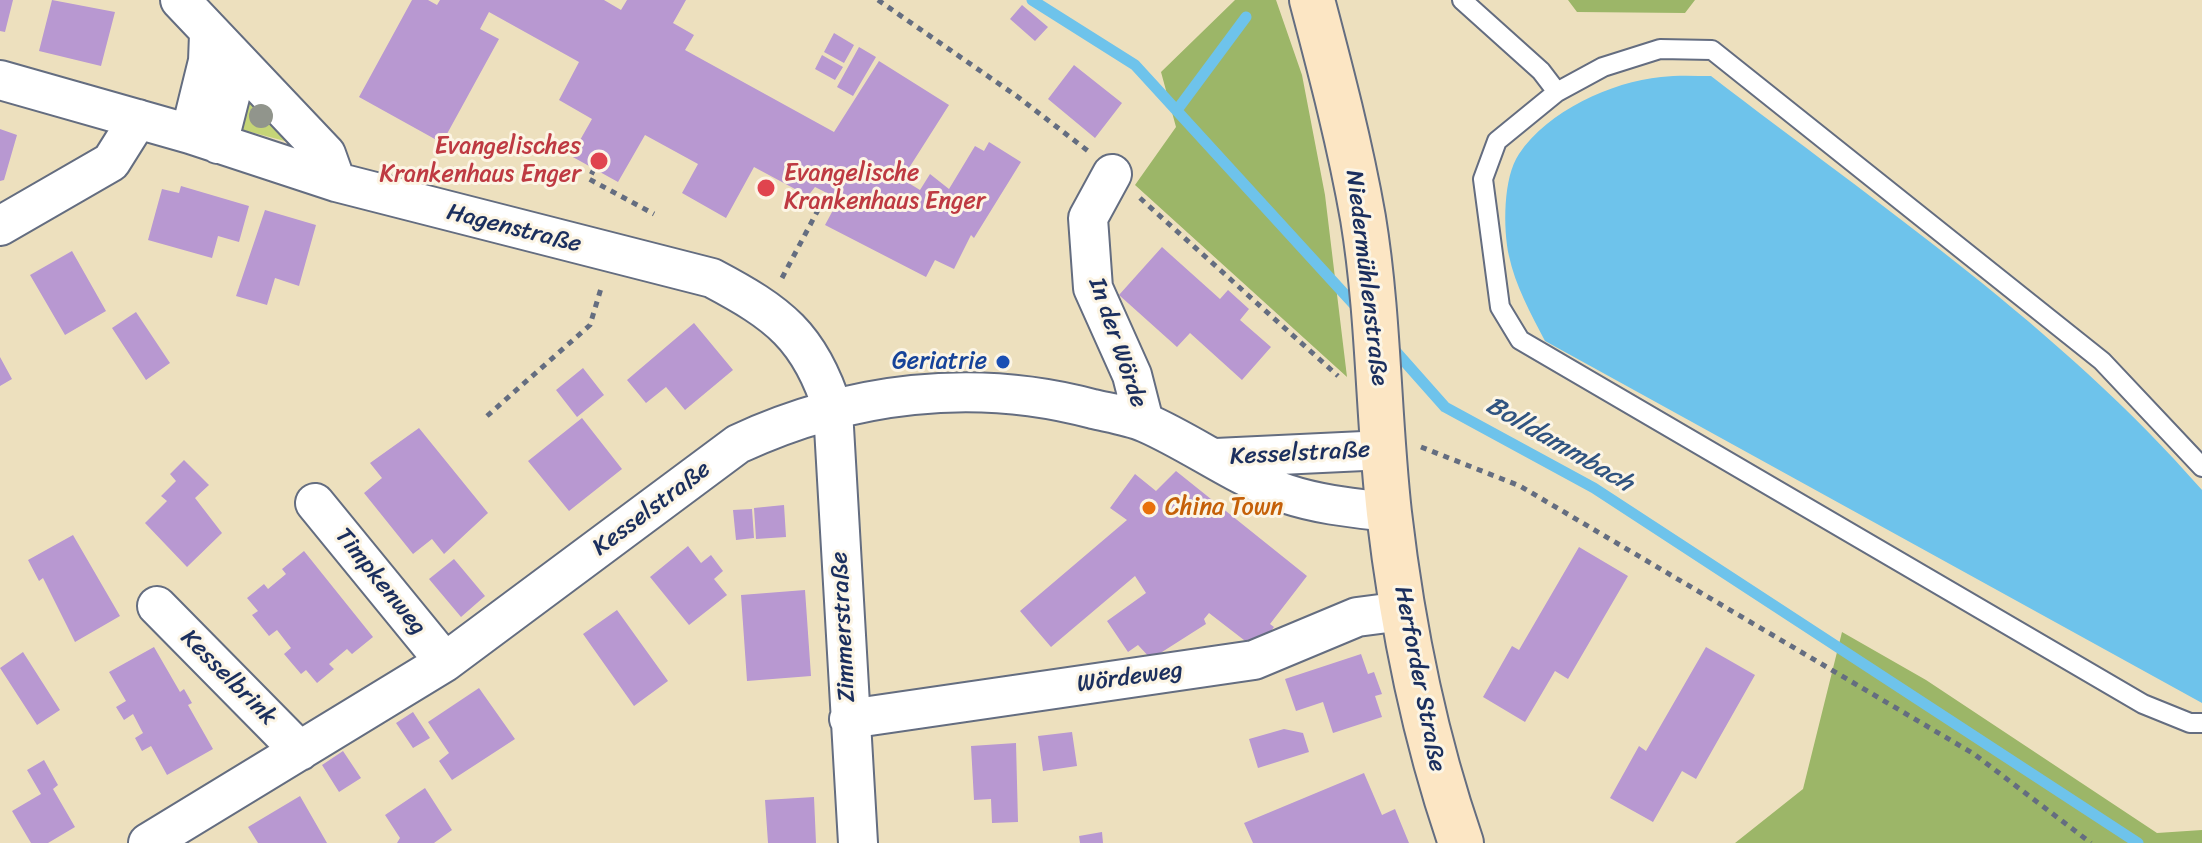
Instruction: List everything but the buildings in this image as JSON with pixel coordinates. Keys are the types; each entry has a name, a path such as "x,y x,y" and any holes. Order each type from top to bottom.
{"main road":[{"name":"Niedermühlenstraße","path":"1312,0 1363,219 1389,512"},
{"name":"Herforder Straße","path":"1389,512 1418,695 1440,784 1461,843"}],"street":[{"path":"180,0 326,154 336,182"},
{"path":"204,139 208,61 219,44"},
{"name":"Hagenstraße","path":"0,80 204,139 336,182 712,278 767,307 807,351 822,375 833,410"},
{"path":"0,226 111,162 138,119"},
{"name":"In der Wörde","path":"1112,174 1088,218 1093,288 1132,375 1144,422"},
{"name":"Kesselstraße","path":"148,843 445,662 738,444 788,421 906,393 965,390 1052,397 1144,422 1285,494 1326,504 1389,512"},
{"name":"Zimmerstraße","path":"833,410 858,843"},
{"name":"Kesselstraße","path":"1215,458 1384,433"},
{"name":"Timpkenweg","path":"315,503 445,662"},
{"name":"Kesselbrink","path":"157,606 300,751"},
{"name":"Wördeweg","path":"849,719 1254,660 1357,617 1403,611"}],"lane":[{"path":"1462,0 1541,71 1557,92"},
{"path":"2202,467 2102,361 1712,50 1660,49 1603,67 1557,92 1497,141 1483,179 1500,307 1520,340 2143,704 2190,723 2202,723"}],"path":[{"path":"594,169 589,179 654,214"},
{"path":"767,307 827,193"},
{"path":"487,416 590,325 594,318"},
{"path":"1384,433 1520,486 1974,754 2091,843"}],"green space":[{"path":"1235,0 1276,0 1302,75 1325,195 1347,377 1135,185 1176,127 1161,72"},
{"path":"1568,0 1695,0 1685,13 1577,12"},
{"path":"248,86 300,145 243,130 240,122"},
{"path":"1842,632 1926,680 2157,833 2202,830 2202,843 1735,843 1803,789"}],"water":[{"path":"1711,76 1903,221 2029,322 2090,375 2202,490 2202,703 1545,341 1519,289 1507,245 1507,189 1519,154 1531,139 1563,112 1602,92 1661,77"}],"waterway":[{"name":"Bolldammbach","path":"1032,0 1135,65 1360,311"},
{"path":"1177,110 1246,17"},
{"name":"Bolldammbach","path":"1390,345 1445,407 1594,488 2138,843"}],"place":[{"name":"Evangelisches Krankenhaus Enger","path":"599,161"},
{"name":"Evangelische Krankenhaus Enger","path":"766,188"},
{"name":"Geriatrie","path":"1003,362"},
{"name":"China Town","path":"1149,508"}]}
